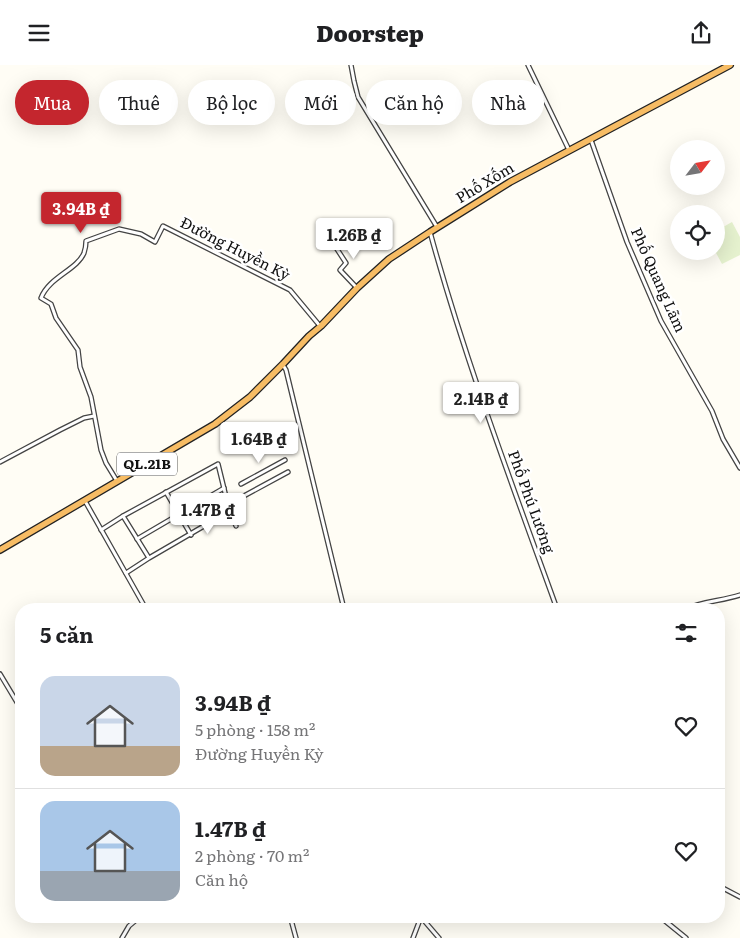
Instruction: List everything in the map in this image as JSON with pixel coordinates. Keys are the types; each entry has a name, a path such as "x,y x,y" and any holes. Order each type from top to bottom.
{"highway":[{"name":"Phố Xốm","path":"283,364 357,288 389,259 510,182 730,65"},
{"name":"QL.21B","path":"0,550 215,424 250,397 283,364"}],"street":[{"path":"351,65 359,96 437,227"},
{"path":"528,65 569,151"},
{"name":"Phố Quang Lãm","path":"591,139 627,242 661,321 712,411 740,468"},
{"name":"Đường Huyền Kỳ","path":"117,482 101,450 91,397 80,367 78,350 56,318 51,304 41,298 50,284 78,262 84,254 86,241 119,229 141,234 155,242 163,226 290,290 321,326"},
{"path":"341,231 338,234 340,237 335,246 346,263 340,270 357,288"},
{"name":"Phố Phú Lương","path":"430,232 445,285 498,447 555,603"},
{"path":"283,364 343,603"},
{"path":"0,461 84,418 94,416"},
{"path":"241,484 285,460"},
{"path":"101,530 218,464 229,509 236,526"},
{"path":"126,573 228,512 231,503 288,472"},
{"path":"137,539 224,488"},
{"path":"166,492 191,535"},
{"path":"85,501 143,603"},
{"path":"123,516 149,558"},
{"path":"706,603 740,595"},
{"path":"0,674 15,699"},
{"path":"725,889 740,897"},
{"path":"122,938 129,926 134,923"},
{"path":"292,923 296,938"},
{"path":"413,938 419,923"},
{"path":"426,923 439,938"},
{"path":"668,923 686,938"}],"green space":[{"path":"732,222 740,237 740,255 722,264 720,260 725,260 725,226"}]}
